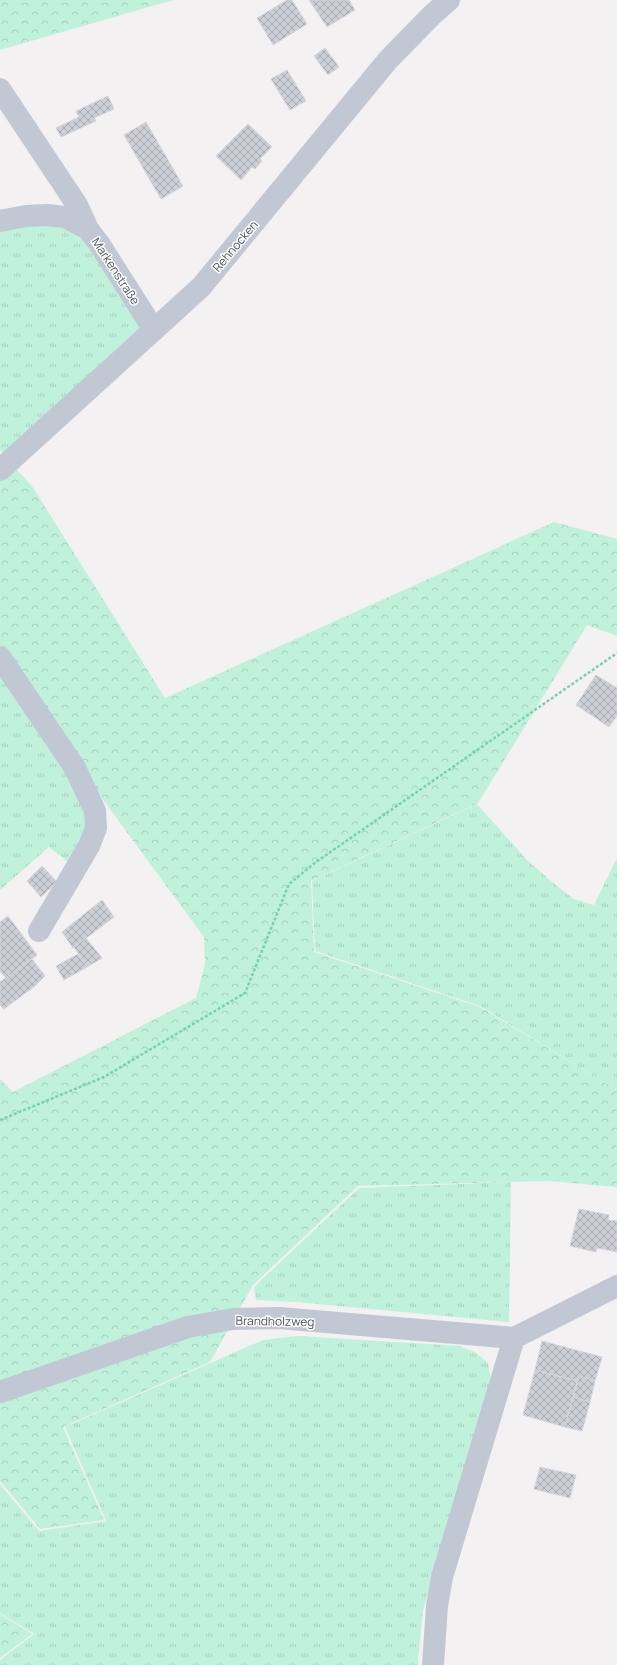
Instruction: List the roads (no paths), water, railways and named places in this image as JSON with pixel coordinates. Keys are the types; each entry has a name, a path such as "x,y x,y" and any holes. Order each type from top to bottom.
{"street":[{"name":"Rehnocken","path":"0,470 201,287 388,60 432,15 449,0"},
{"path":"0,89 77,205 88,229"},
{"name":"Markenstraße","path":"0,221 26,216 48,215 65,217 88,229 100,244 154,330"},
{"path":"0,657 76,768 95,811 96,828 89,846 39,931"},
{"path":"433,1665 437,1606 442,1577 514,1338 617,1286"},
{"name":"Brandholzweg","path":"0,1392 188,1327 233,1319 280,1318 514,1338"}]}
